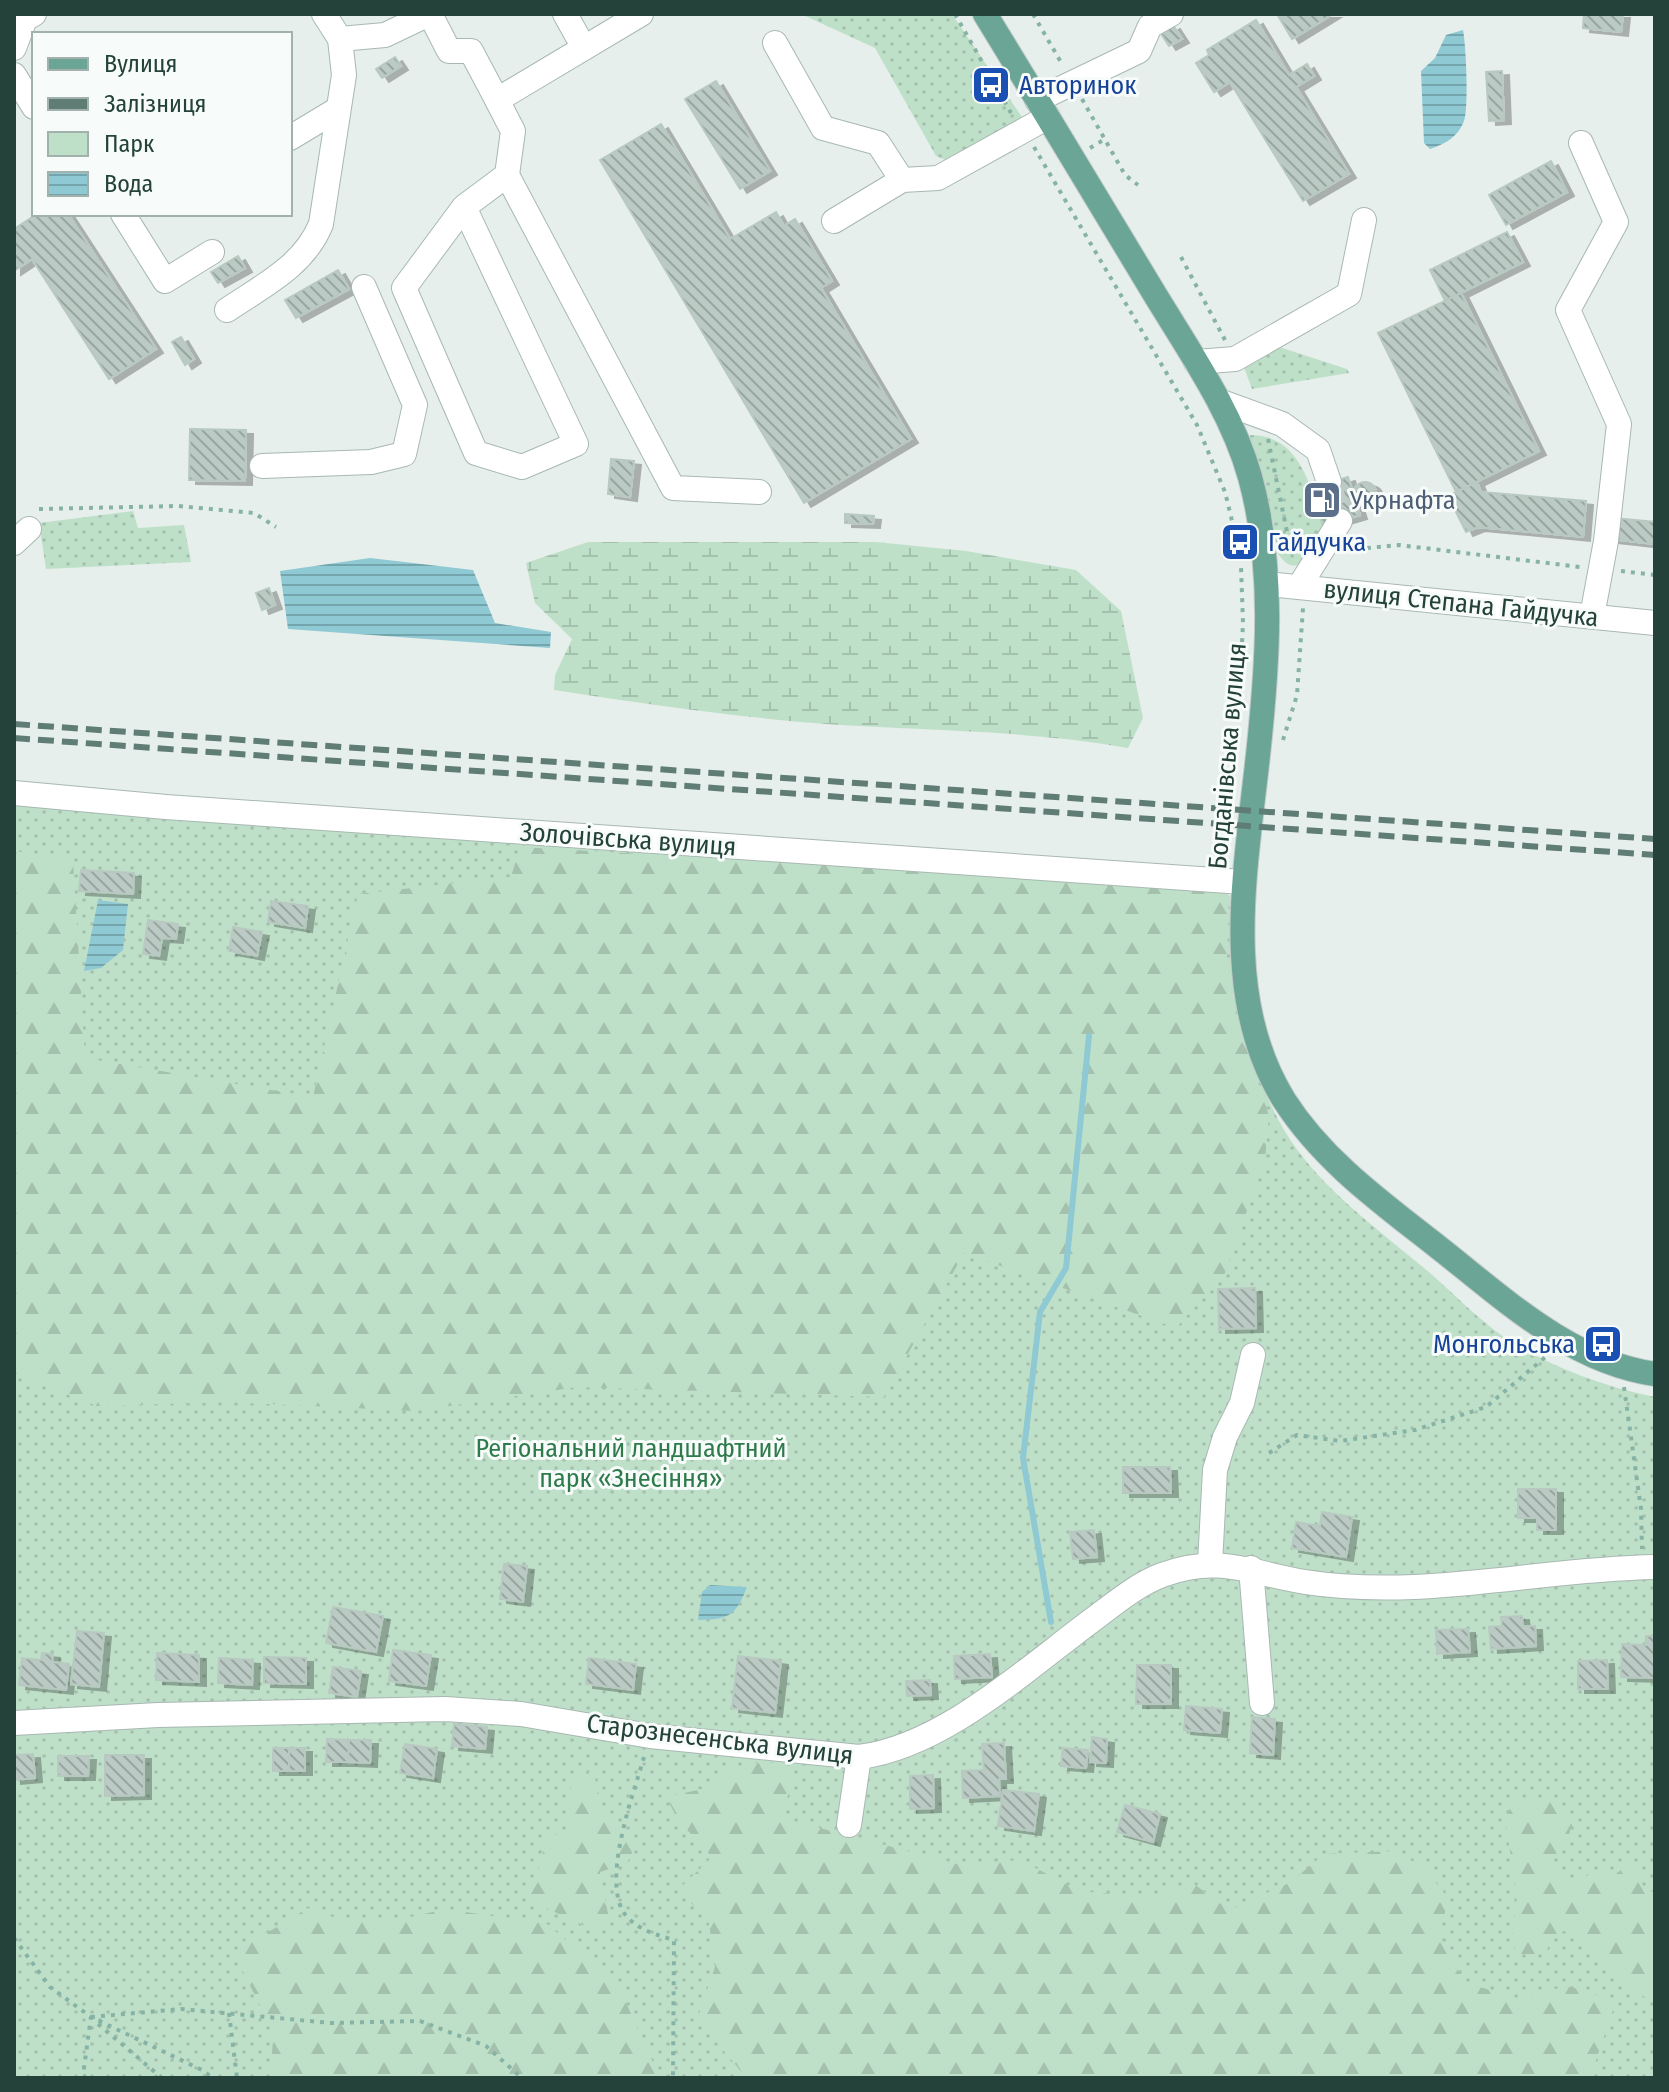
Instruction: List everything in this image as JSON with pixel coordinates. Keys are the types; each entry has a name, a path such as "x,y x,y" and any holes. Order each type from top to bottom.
{"main road":[{"name":"Богданівська вулиця","path":"985,14 1219,401 1250,475 1267,584 1266,663 1243,882 1245,980 1257,1044 1285,1101 1345,1174 1533,1321 1560,1338 1623,1366 1655,1374"}],"street":[{"path":"14,48 25,19 34,14"},
{"path":"227,310 298,262 314,241 321,224 344,75 340,39 324,14"},
{"path":"340,39 385,35 429,14 449,51 471,51 513,131 507,175 673,488 759,492"},
{"path":"565,14 584,48"},
{"path":"497,100 641,14"},
{"path":"834,221 902,180 938,178 1025,131 1042,108 1139,51 1150,26 1171,14"},
{"path":"775,43 823,128 878,143 902,180"},
{"path":"14,75 32,104"},
{"path":"292,137 338,109"},
{"path":"1581,143 1616,222 1568,310 1619,424 1606,541 1592,616"},
{"path":"464,207 576,444 522,467 476,453 404,288 464,207 507,175"},
{"path":"124,216 165,281 212,252"},
{"path":"1196,362 1235,359 1349,294 1364,220"},
{"path":"262,466 371,462 404,454 415,405 364,287"},
{"path":"1219,401 1282,424 1318,450 1329,482"},
{"path":"1299,587 1340,521"},
{"name":"вулиця Степана Гайдучка","path":"1267,584 1655,623"},
{"name":"Золочівська вулиця","path":"14,793 166,807 1243,882"},
{"path":"1210,1564 1215,1470 1225,1437 1242,1403 1253,1355"},
{"name":"Старознесенська вулиця","path":"14,1723 158,1715 445,1709 521,1714 650,1736 859,1757 889,1753 938,1731 1133,1590 1160,1576 1210,1564 1251,1568 1302,1581 1393,1589 1438,1588 1562,1571 1649,1567"},
{"path":"1251,1568 1262,1703"},
{"path":"849,1825 859,1757"}],"path":[{"path":"955,14 1001,98 1025,131 1197,425 1225,492 1241,558 1243,623 1239,711"},
{"path":"1033,14 1069,75"},
{"path":"1080,96 1125,175 1138,185"},
{"path":"1181,257 1231,350"},
{"path":"1268,438 1293,562"},
{"path":"21,536 38,509 178,506 254,513 276,527"},
{"path":"1324,551 1399,545 1655,575"},
{"path":"1282,742 1297,695 1304,614"},
{"path":"1269,1453 1297,1435 1340,1441 1415,1430 1486,1407 1551,1352 1560,1338"},
{"path":"1623,1366 1649,1567"},
{"path":"650,1736 617,1854 617,1892 626,1917 649,1933 674,1940 673,2078"},
{"path":"14,1938 50,1987 91,2017 162,2078"},
{"path":"91,2017 181,2009 316,2022 420,2021 486,2046 522,2078"},
{"path":"229,2013 237,2078"},
{"path":"86,2078 83,2075 91,2017"},
{"path":"91,2017 212,2078"}],"green space":[{"path":"801,14 952,14 1024,120 948,161 936,156 875,48"},
{"path":"1273,345 1347,369 1349,373 1252,389 1242,362"},
{"path":"1250,435 1267,437 1281,444 1301,466 1308,480 1323,526 1304,563 1296,566 1289,564 1278,554 1246,442"},
{"path":"133,511 138,528 184,525 191,562 46,569 39,523"},
{"path":"588,542 876,542 966,551 1076,570 1121,611 1143,718 1128,748 1015,734 758,718 554,690 555,675 572,639 535,603 526,563"},
{"name":"Регіональний ландшафтний парк «Знесіння»","path":"14,800 1215,883 1230,896 1240,1010 1255,1065 1278,1119 1308,1164 1346,1203 1504,1337 1538,1357 1577,1374 1655,1397 1655,2078 14,2078"},
{"path":"520,847 1213,887 1229,908 1227,958 1239,1023 1269,1116 1265,1159 1225,1273 1176,1328 964,1253 884,1397 577,1387 415,1411 227,1402 97,1406 14,1374 14,851 73,860 85,1058 313,1097 358,894 511,877"},
{"path":"753,1763 780,1763 795,1775 787,1798 774,1816 961,1865 1020,1860 1080,1891 1154,1898 1190,1881 1229,1910 1291,1882 1324,1854 1395,1851 1424,1868 1449,1899 1438,1936 1466,1983 1517,1998 1568,1986 1616,2001 1590,2078 747,2078 697,2020 715,1967 709,1923 679,1889 712,1857 679,1821 666,1797 702,1789 728,1770"},
{"path":"593,1770 604,1816 638,1841 627,1863 600,1872 610,1924 600,1933 522,1897 537,1874 548,1835 569,1834 565,1820 572,1782"},
{"path":"1514,1790 1524,1798 1555,1799 1572,1825 1565,1846 1550,1859 1560,1881 1581,1881 1594,1870 1613,1876 1632,1862 1645,1892 1655,1891 1655,2004 1605,1965 1584,1936 1559,1930 1544,1954 1516,1954 1512,1936 1517,1897 1506,1824"},
{"path":"308,1908 341,1920 394,1921 445,1909 547,1924 618,1985 660,2078 271,2078 273,2032 234,1953"}],"water":[{"path":"1463,30 1466,114 1458,131 1450,139 1430,149 1424,143 1421,71 1435,58 1446,35"},
{"path":"370,558 473,570 495,623 551,632 550,648 288,629 280,571"},
{"path":"98,900 128,904 123,950 101,968 84,971"},
{"path":"710,1585 747,1587 739,1605 730,1614 717,1619 698,1620 702,1592"}],"building":[{"path":"1277,14 1333,14 1292,39"},
{"path":"1584,14 1623,14 1621,32 1583,28"},
{"path":"1256,20 1289,75 1307,64 1314,76 1296,87 1349,174 1303,201 1230,82 1214,92 1196,63 1209,55 1207,50"},
{"path":"1173,25 1182,39 1169,46 1160,32"},
{"path":"395,57 401,66 382,78 376,69"},
{"path":"1502,71 1504,120 1489,121 1486,72"},
{"path":"716,81 770,171 740,189 685,99"},
{"path":"661,124 730,239 776,212 784,226 795,219 832,281 821,288 911,439 804,503 600,160"},
{"path":"1551,161 1567,192 1506,225 1489,195"},
{"path":"34,216 69,216 156,349 109,379 32,259 14,271 14,229"},
{"path":"1507,232 1523,262 1445,301 1430,270"},
{"path":"238,256 245,268 218,283 211,272"},
{"path":"338,270 349,289 296,318 285,300"},
{"path":"1461,293 1539,451 1456,492 1378,333"},
{"path":"181,337 194,359 185,365 172,342"},
{"path":"190,429 246,430 245,481 189,480"},
{"path":"611,459 634,461 630,497 608,494"},
{"path":"1348,477 1360,515 1323,526 1311,488"},
{"path":"1365,482 1373,485 1376,493 1373,501 1365,504 1357,501 1354,493 1357,485"},
{"path":"1477,482 1481,492 1586,501 1583,537 1478,527 1466,532 1448,496"},
{"path":"845,514 874,516 873,524 845,523"},
{"path":"1614,518 1655,522 1654,544 1612,539"},
{"path":"269,588 275,605 262,610 256,593"},
{"path":"81,870 134,873 133,894 79,891"},
{"path":"271,901 308,906 305,928 268,922"},
{"path":"148,920 178,924 176,939 162,938 159,956 143,954"},
{"path":"233,927 262,932 257,956 229,951"},
{"path":"1255,1288 1256,1328 1219,1329 1218,1289"},
{"path":"1123,1467 1170,1467 1171,1493 1123,1493"},
{"path":"1518,1489 1556,1489 1556,1530 1537,1530 1537,1518 1518,1518"},
{"path":"1322,1512 1352,1517 1346,1557 1292,1548 1296,1522 1320,1526"},
{"path":"1094,1530 1097,1557 1073,1559 1070,1532"},
{"path":"504,1564 527,1566 523,1602 500,1599"},
{"path":"333,1607 383,1616 376,1652 326,1643"},
{"path":"1522,1616 1523,1626 1535,1626 1536,1646 1491,1649 1489,1627 1502,1626 1501,1617"},
{"path":"1468,1629 1470,1652 1437,1654 1436,1630"},
{"path":"77,1631 104,1633 99,1687 71,1684"},
{"path":"1646,1636 1655,1636 1655,1678 1621,1677 1622,1644 1646,1645"},
{"path":"393,1650 431,1655 426,1686 389,1681"},
{"path":"42,1653 53,1654 52,1662 69,1664 66,1690 19,1685 22,1658 41,1660"},
{"path":"157,1653 199,1655 199,1682 156,1680"},
{"path":"990,1654 992,1677 955,1679 954,1656"},
{"path":"738,1656 781,1661 775,1713 732,1708"},
{"path":"264,1657 306,1658 306,1684 264,1683"},
{"path":"219,1658 253,1660 252,1685 218,1683"},
{"path":"589,1658 636,1664 633,1690 586,1684"},
{"path":"1607,1660 1608,1689 1578,1689 1578,1661"},
{"path":"1137,1665 1171,1665 1171,1704 1136,1704"},
{"path":"333,1667 361,1671 357,1697 329,1693"},
{"path":"930,1680 931,1695 907,1696 906,1681"},
{"path":"1186,1706 1222,1709 1220,1733 1184,1730"},
{"path":"1252,1717 1275,1719 1273,1755 1250,1753"},
{"path":"454,1724 487,1727 485,1749 452,1746"},
{"path":"1092,1737 1107,1739 1106,1763 1090,1762"},
{"path":"327,1739 349,1740 348,1762 326,1762"},
{"path":"349,1740 371,1740 370,1763 348,1762"},
{"path":"1004,1743 1006,1779 999,1779 1000,1796 963,1798 962,1771 984,1770 982,1744"},
{"path":"405,1744 437,1749 433,1778 400,1773"},
{"path":"273,1748 289,1748 289,1771 273,1771"},
{"path":"289,1748 305,1748 305,1771 289,1771"},
{"path":"1063,1748 1088,1750 1086,1768 1061,1766"},
{"path":"33,1754 35,1778 14,1780 14,1755"},
{"path":"105,1755 144,1755 144,1795 105,1796"},
{"path":"58,1756 89,1756 88,1776 58,1776"},
{"path":"933,1775 934,1808 910,1809 910,1776"},
{"path":"1003,1790 1039,1794 1034,1831 998,1826"},
{"path":"1125,1805 1160,1814 1153,1842 1117,1832"}],"waterway":[{"path":"1051,1622 1023,1458 1040,1312 1066,1268 1089,1036"}],"tunnel":[{"path":"1329,482 1340,521"}],"railway":[{"path":"14,724 1655,839"},
{"path":"14,738 1655,855"}],"place":[{"name":"Авторинок","path":"991,85"},
{"name":"Укрнафта","path":"1322,500"},
{"name":"Гайдучка","path":"1240,542"},
{"name":"Монгольська","path":"1603,1344"}]}
